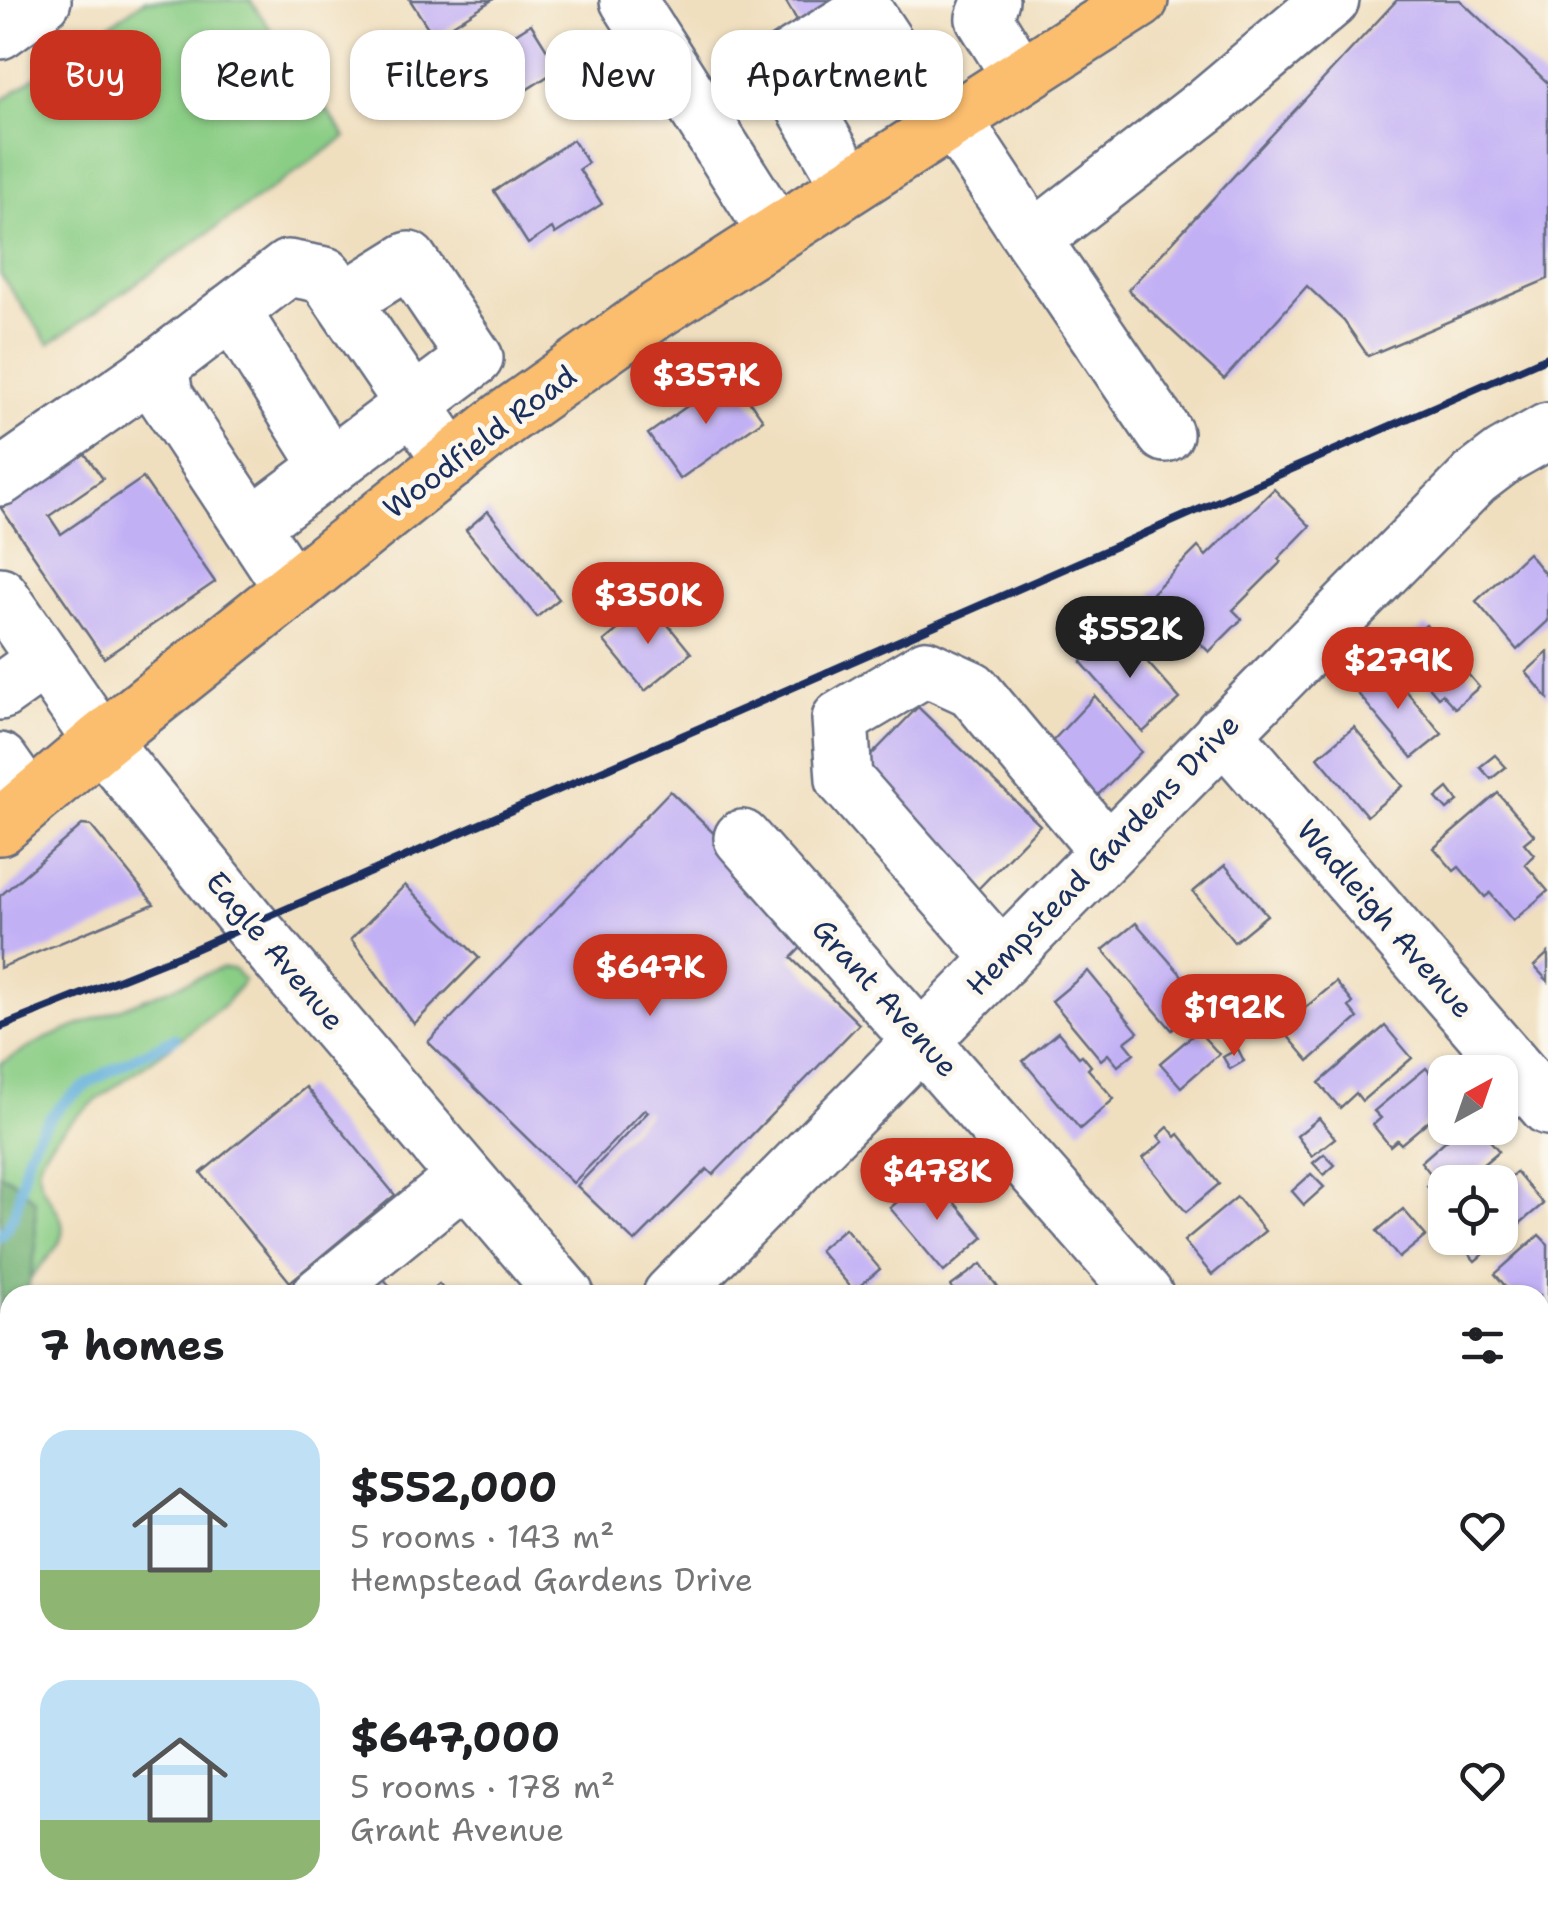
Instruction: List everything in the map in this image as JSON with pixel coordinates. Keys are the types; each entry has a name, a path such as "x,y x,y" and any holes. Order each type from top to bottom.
{"main road":[{"name":"Woodfield Road","path":"10,796 102,740 452,461 653,313 1140,0"}],"street":[{"path":"0,31 43,0"},
{"path":"628,0 776,232"},
{"path":"990,0 984,18 1020,76"},
{"path":"1033,240 1331,0"},
{"path":"850,186 780,66 865,12 1033,240 1164,434"},
{"path":"251,526 475,358 409,260 343,301"},
{"path":"0,478 160,366 288,268 325,274 452,461"},
{"path":"232,311 330,467"},
{"path":"160,366 165,396 292,588"},
{"name":"Hempstead Gardens Drive","path":"681,1285 1475,478 1544,439"},
{"name":"Eagle Avenue","path":"0,595 14,676 102,740 250,924 557,1285"},
{"path":"1002,959 844,779 840,720 926,668 972,688 1106,851"},
{"name":"Wadleigh Avenue","path":"1223,732 1548,1107"},
{"name":"Grant Avenue","path":"742,838 1136,1285"},
{"path":"332,1285 465,1177"}],"green space":[{"path":"145,0 250,0 271,30 181,30 181,120 330,120 330,114 346,137 49,344 0,274 0,102 30,81 30,120 161,120 161,30 102,30"},
{"path":"221,968 234,969 244,980 225,1004 76,1117 46,1150 39,1176 58,1212 62,1232 56,1248 30,1280 36,1247 11,1179 0,1174 0,1064 45,1039"},
{"path":"0,1174 35,1201 36,1247 29,1285 0,1285"}],"building":[{"path":"410,0 492,0 445,30 429,30"},
{"path":"785,0 846,0 801,27"},
{"path":"1397,0 1460,0 1548,83 1548,279 1368,356 1344,321 1307,286 1224,379 1128,290"},
{"path":"531,24 545,46 545,78 525,91 525,30 522,30"},
{"path":"573,140 588,163 579,169 602,204 555,234 552,228 528,244 494,191"},
{"path":"731,375 763,420 680,479 648,434"},
{"path":"83,451 103,479 49,516 61,534 143,478 215,582 104,658 1,508"},
{"path":"1274,489 1310,526 1233,610 1242,619 1209,652 1151,594 1198,547 1206,556"},
{"path":"488,511 559,599 537,617 466,530"},
{"path":"1528,553 1548,578 1548,621 1517,650 1476,601"},
{"path":"650,603 691,653 645,691 604,641"},
{"path":"1426,625 1479,687 1455,708 1442,694 1438,697 1398,650"},
{"path":"1118,629 1180,699 1143,732 1081,662"},
{"path":"1548,652 1548,698 1526,672"},
{"path":"1385,665 1442,734 1412,758 1355,690"},
{"path":"1095,696 1141,752 1091,802 1046,748"},
{"path":"918,707 1040,825 978,889 856,771"},
{"path":"1354,727 1403,786 1367,816 1318,757"},
{"path":"1495,755 1506,767 1491,779 1480,767"},
{"path":"1448,788 1458,801 1447,810 1436,798"},
{"path":"670,791 816,932 791,958 859,1024 713,1175 707,1169 635,1242 577,1186 648,1112 645,1109 573,1183 428,1042"},
{"path":"1498,793 1534,835 1524,843 1534,855 1525,864 1548,891 1513,921 1490,893 1485,897 1459,867 1454,871 1434,848"},
{"path":"82,825 91,826 154,904 0,968 0,896"},
{"path":"1225,865 1267,915 1234,942 1193,892"},
{"path":"405,885 479,958 414,1024 351,939"},
{"path":"1136,923 1204,1001 1172,1030 1103,950"},
{"path":"1548,953 1548,981 1534,966"},
{"path":"1088,971 1138,1032 1125,1042 1134,1053 1118,1066 1108,1054 1101,1060 1052,1001"},
{"path":"1336,982 1353,1003 1349,1007 1358,1018 1309,1061 1281,1028"},
{"path":"1278,986 1285,1003 1275,1008 1267,991"},
{"path":"1385,1026 1412,1058 1362,1101 1356,1093 1340,1108 1319,1083"},
{"path":"1198,1031 1219,1054 1181,1087 1160,1063"},
{"path":"1058,1032 1079,1057 1082,1055 1091,1066 1088,1069 1114,1099 1080,1129 1023,1061"},
{"path":"1238,1049 1244,1061 1230,1069 1223,1057"},
{"path":"1426,1068 1428,1070 1428,1121 1401,1144 1397,1140 1390,1146 1373,1125 1381,1118 1374,1111"},
{"path":"306,1087 395,1195 290,1282 201,1173"},
{"path":"1319,1118 1335,1138 1312,1156 1297,1136"},
{"path":"1168,1127 1176,1137 1179,1134 1219,1184 1186,1212 1143,1158 1163,1142 1158,1136"},
{"path":"1440,1145 1494,1145 1499,1151 1482,1165 1428,1165 1428,1170 1421,1162"},
{"path":"1324,1154 1335,1165 1324,1175 1313,1163"},
{"path":"930,1174 984,1237 944,1272 890,1208"},
{"path":"1311,1174 1324,1187 1304,1205 1292,1191"},
{"path":"1518,1174 1543,1204 1518,1225"},
{"path":"1237,1197 1265,1231 1212,1275 1184,1241"},
{"path":"1403,1209 1426,1236 1399,1258 1377,1231"},
{"path":"845,1228 880,1269 861,1285 849,1285 819,1250"},
{"path":"1539,1235 1548,1244 1548,1285 1504,1285 1495,1274"},
{"path":"981,1264 996,1285 952,1285"},
{"path":"381,1276 389,1285 371,1285"}],"waterway":[{"path":"0,1236 17,1205 30,1150 56,1111 92,1082 175,1038"}],"railway":[{"path":"0,1027 190,951 1548,357"}]}
